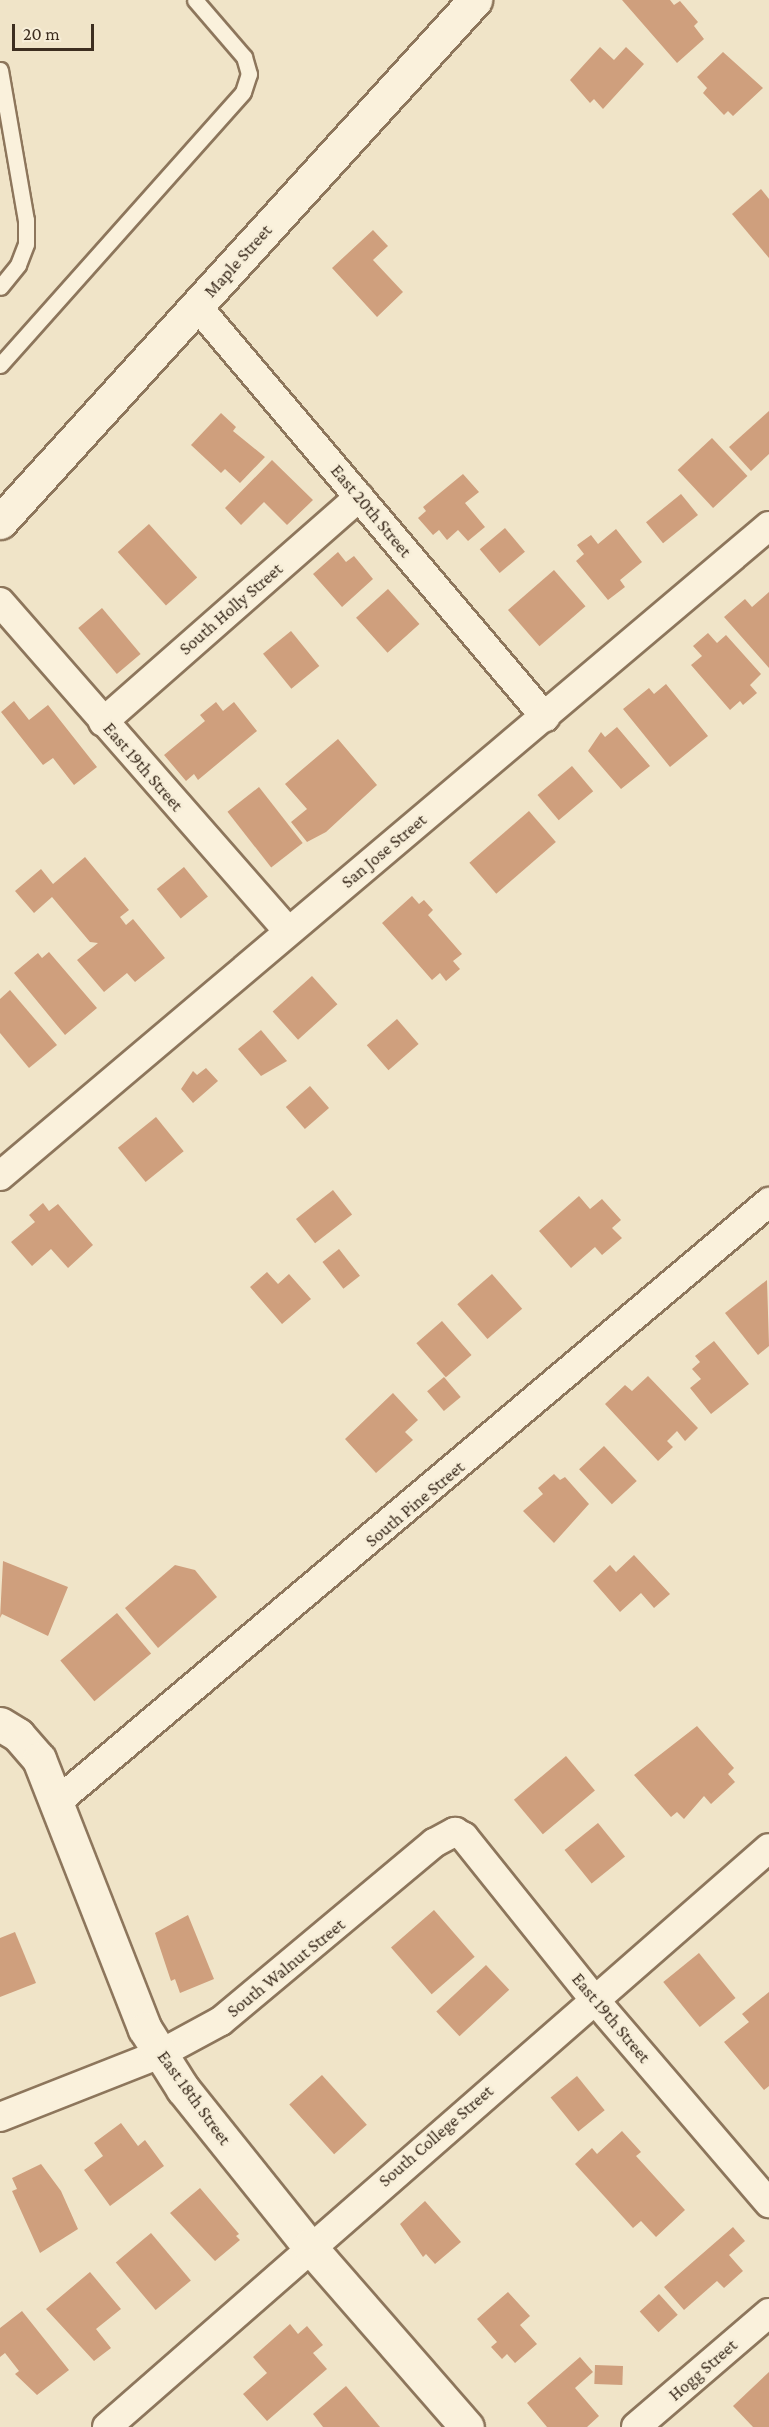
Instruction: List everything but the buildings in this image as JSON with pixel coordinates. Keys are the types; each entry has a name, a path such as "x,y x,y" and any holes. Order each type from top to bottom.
{"street":[{"name":"Maple Street","path":"0,522 475,0"},
{"name":"East 20th Street","path":"197,306 545,717"},
{"name":"South Holly Street","path":"103,722 359,497"},
{"name":"San Jose Street","path":"0,1176 769,526"},
{"name":"East 19th Street","path":"0,602 288,931"},
{"name":"South Pine Street","path":"58,1802 769,1202"},
{"name":"East 18th Street","path":"0,1724 18,1735 39,1759 58,1802 145,2028 160,2054 309,2246 467,2427"},
{"name":"East 19th Street","path":"455,1832 464,1837 594,1999 769,2203"},
{"name":"South Walnut Street","path":"0,2117 160,2054 249,2002 434,1843 455,1832"},
{"name":"South College Street","path":"107,2427 309,2246 769,1848"},
{"name":"Hogg Street","path":"636,2427 769,2313"}],"lane":[{"path":"0,365 243,92 249,74 244,57 195,0"},
{"path":"0,69 26,220 26,244 18,266 0,287"}]}
